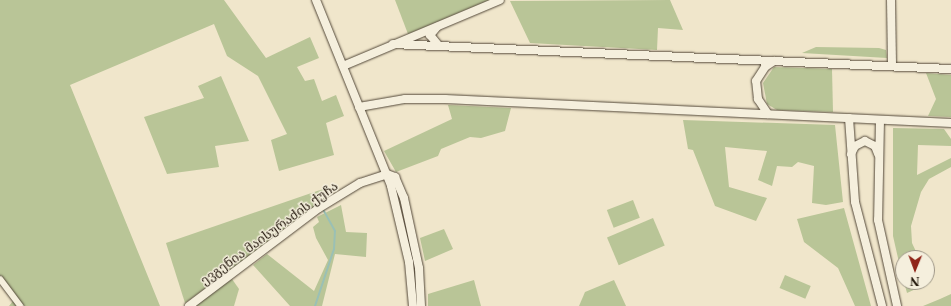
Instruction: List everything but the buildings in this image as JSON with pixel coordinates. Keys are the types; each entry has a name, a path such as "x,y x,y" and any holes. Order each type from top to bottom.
{"main road":[{"path":"316,0 387,174 409,262 413,306"},
{"path":"343,66 500,0"},
{"path":"891,0 892,66"},
{"path":"439,25 430,35 439,46"},
{"path":"393,44 951,69"},
{"path":"768,114 758,99 756,81 765,66 774,61"},
{"path":"359,107 421,98 951,123"},
{"path":"849,118 850,156 855,202 882,306"},
{"path":"880,120 878,157 878,220 883,255 897,306"},
{"path":"850,156 855,146 865,142 875,146 878,157"},
{"path":"387,174 395,178 404,198 419,268 421,306"},
{"name":"ევგენია მაისურაძის ქუჩა","path":"189,306 319,208 360,183 387,174"},
{"path":"870,260 879,262 883,255"},
{"path":"874,278 879,268 888,274"}],"street":[{"path":"0,279 20,306"}],"green space":[{"path":"0,0 224,0 266,58 310,37 319,58 297,67 305,81 314,79 322,101 336,95 344,116 326,123 334,155 279,171 271,140 287,134 258,76 227,56 214,24 70,85 160,306 9,306 13,301 0,284"},
{"path":"395,0 489,0 408,34"},
{"path":"670,0 683,30 658,28 657,50 530,43 510,1"},
{"path":"816,47 879,48 886,50 887,58 802,53"},
{"path":"774,67 832,69 833,112 777,110 767,104 763,83"},
{"path":"926,73 951,75 951,117 928,116 936,99"},
{"path":"221,76 249,141 215,146 219,167 167,174 144,117 204,98 198,86"},
{"path":"448,105 511,108 505,131 481,138 470,137 441,149 438,156 396,172 384,151 452,119"},
{"path":"683,120 835,125 843,202 826,205 812,203 814,166 798,162 792,167 777,166 772,186 758,180 767,151 725,147 729,187 767,198 756,221 715,206 693,150 688,149"},
{"path":"893,128 944,129 951,139 951,146 918,145 917,175 951,158 951,167 929,179 921,192 911,226 912,243 915,250 896,250 893,236"},
{"path":"323,189 326,200 185,303 166,243"},
{"path":"633,200 640,218 614,228 607,210"},
{"path":"341,205 346,232 367,233 366,257 335,254 322,306 290,306 253,265 267,254 314,291 328,260 316,238 313,227 319,222 317,217"},
{"path":"844,208 871,306 855,306 838,268 804,242 797,219"},
{"path":"653,218 665,246 619,265 607,238"},
{"path":"444,229 453,249 425,261 420,238"},
{"path":"785,275 811,286 805,299 780,288"},
{"path":"232,279 239,289 234,306 195,306"},
{"path":"474,280 481,306 428,306 428,294"},
{"path":"614,280 626,306 579,306 585,292"},
{"path":"906,290 914,290 907,293"},
{"path":"951,294 951,306 923,306 940,299"}],"waterway":[{"path":"315,306 334,249 335,231 324,211"}]}
